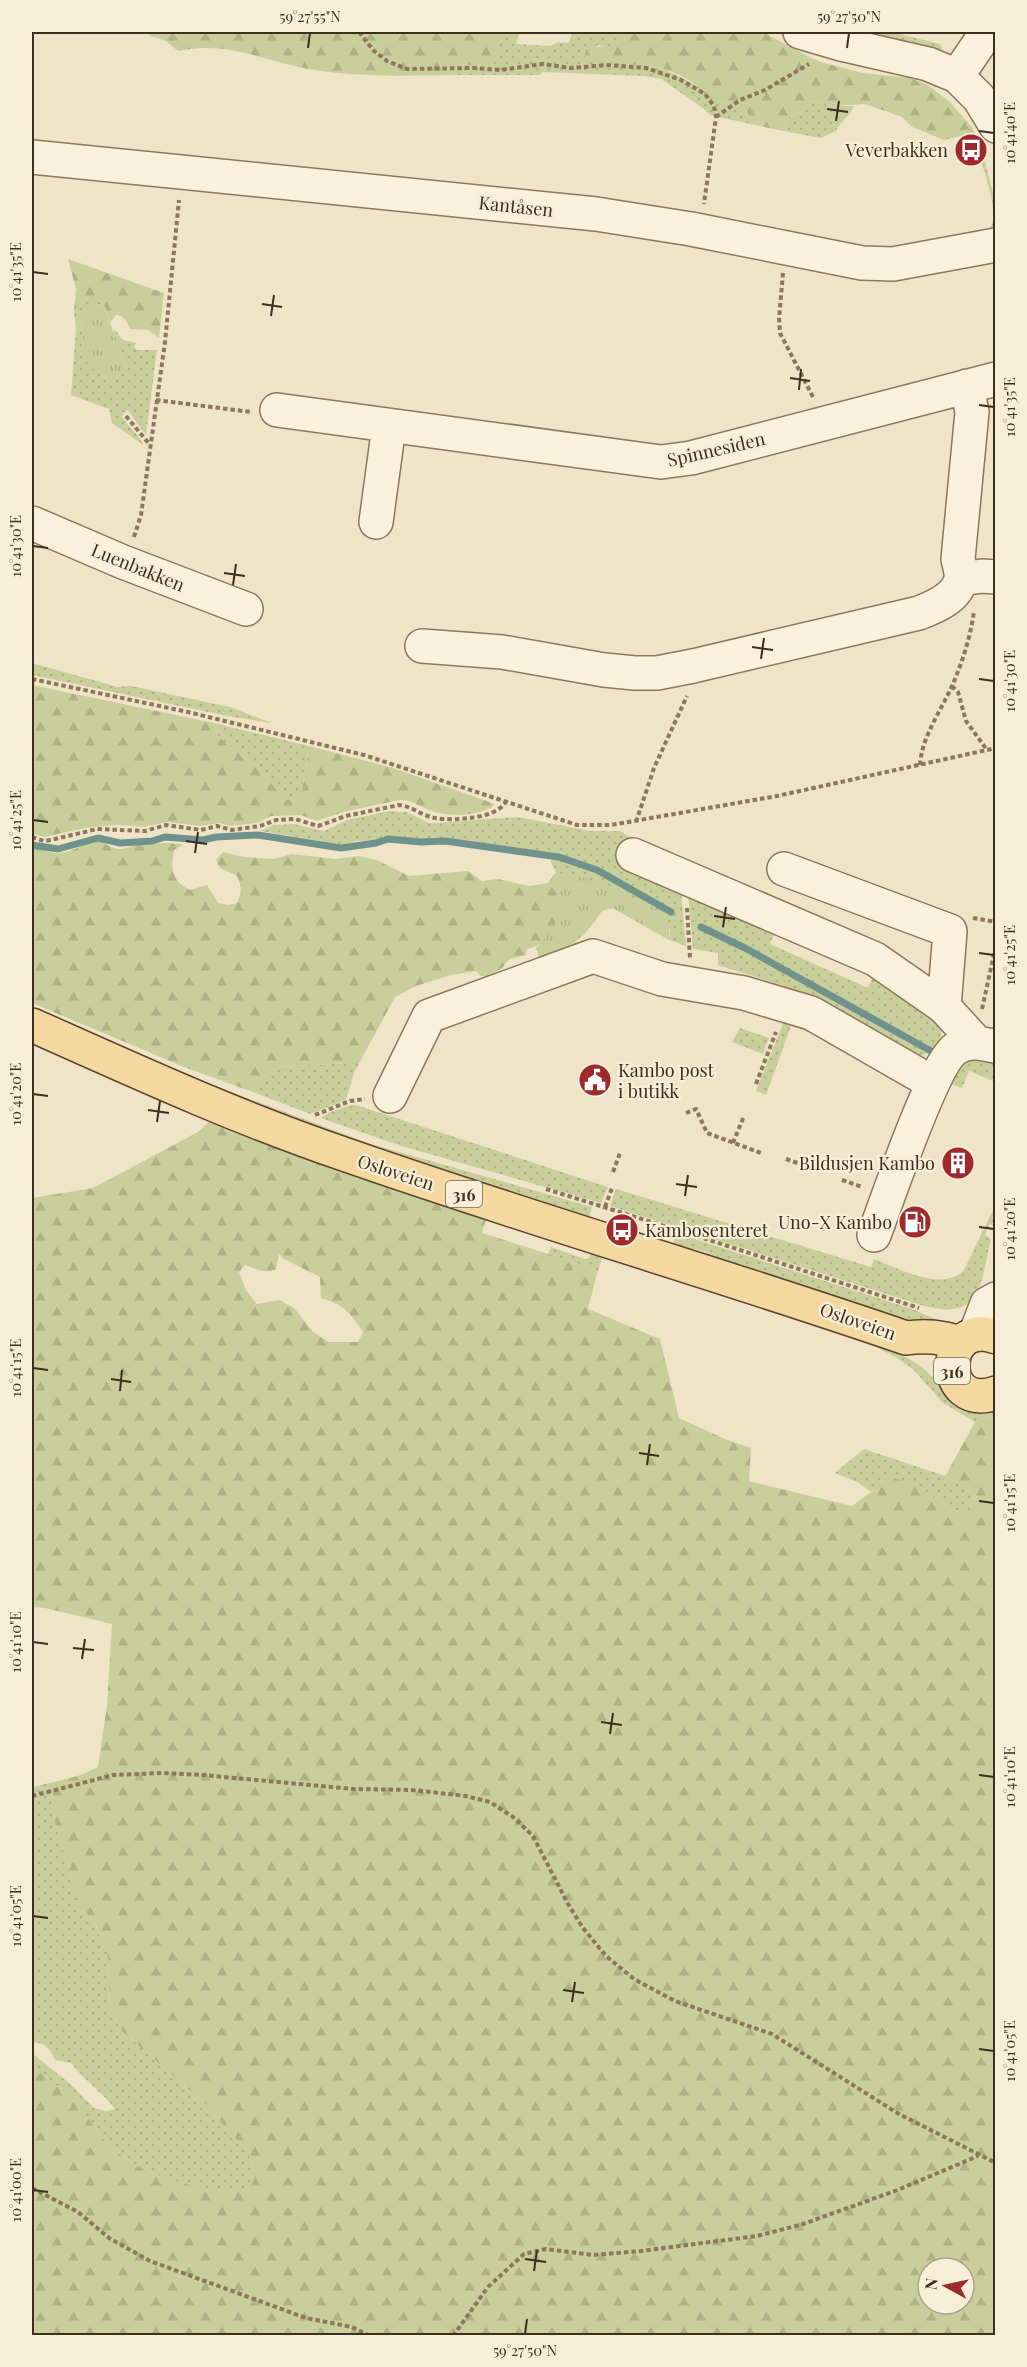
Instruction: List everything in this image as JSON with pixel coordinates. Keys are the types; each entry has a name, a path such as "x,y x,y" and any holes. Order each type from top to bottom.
{"main road":[{"name":"Osloveien","path":"32,1025 234,1114 338,1152 906,1338 925,1335 971,1346"},
{"name":"316","path":"971,1346 954,1377 964,1390 980,1396 996,1393"}],"street":[{"path":"957,76 987,32"},
{"path":"808,45 840,44 928,64 957,76 980,98 996,126"},
{"name":"Kantåsen","path":"32,157 596,214 702,231 862,263 893,264 996,245"},
{"name":"Spinnesiden","path":"277,410 661,462 691,458 981,382"},
{"name":"Spinnesiden","path":"977,578 958,559 972,412 981,382"},
{"path":"376,522 389,426"},
{"name":"Luenbakken","path":"32,523 123,562 246,609"},
{"path":"422,646 502,652 604,670 657,673 920,613 940,604 977,578"},
{"path":"633,855 875,959 944,1007 986,1044"},
{"path":"784,869 950,931 944,1007"},
{"path":"390,1096 429,1016 593,956 662,979 744,993 811,1013 933,1083"},
{"path":"874,1235 933,1083 950,1054 957,1047 986,1044"},
{"path":"971,1346 987,1304 996,1299"}],"path":[{"path":"359,32 374,51 387,62 407,69 500,70 543,64 570,68 608,65 646,68 681,80 705,94 714,106 716,117 702,231"},
{"path":"716,117 740,100 765,90 808,45"},
{"path":"123,562 141,515 165,342 177,209 184,172"},
{"path":"788,249 779,319 780,333 810,390 821,424"},
{"path":"156,400 268,414 277,410"},
{"path":"126,416 150,446"},
{"path":"920,765 924,743 952,686 971,631 977,578"},
{"path":"636,821 654,768 695,677 693,666"},
{"path":"32,679 328,745 392,763 505,803 577,825 611,825 788,794 996,748"},
{"path":"952,686 958,692 966,721 987,750"},
{"path":"32,837 39,840 51,840 97,829 145,831 166,825 201,830 217,826 232,830 260,826 276,820 295,819 318,825 346,816 399,805 407,806 433,818 477,817 491,814 502,808 505,803"},
{"path":"685,878 689,984"},
{"path":"986,1044 996,945"},
{"path":"756,1084 786,1006"},
{"path":"319,1121 310,1117 350,1101 390,1096"},
{"path":"686,1113 696,1109 707,1133 761,1153"},
{"path":"733,1143 744,1116"},
{"path":"613,1172 620,1153"},
{"path":"786,1159 820,1171"},
{"path":"535,1186 925,1310"},
{"path":"605,1207 612,1188"},
{"path":"32,1796 113,1775 162,1773 353,1789 412,1790 466,1796 490,1803 513,1817 533,1836 568,1904 584,1928 606,1956 634,1980 675,2001 772,2034 899,2114 996,2163"},
{"path":"453,2336 488,2287 524,2254 546,2249 593,2255 641,2252 757,2236 803,2224 895,2191 979,2156"},
{"path":"32,2188 78,2212 109,2238 150,2261 306,2318 352,2327 370,2336"}],"green space":[{"path":"147,32 497,32 500,51 491,68 461,64 453,75 366,75 314,70 230,50 196,48 178,51 166,41 150,36"},
{"path":"497,32 520,32 516,44 550,46 558,42 569,43 572,32 618,32 624,38 618,44 597,45 594,63 643,65 666,70 708,91 722,103 747,112 755,125 710,115 661,79 644,76 543,72 539,75 453,75 461,64 469,65 500,51"},
{"path":"618,32 763,32 824,63 863,73 910,78 926,84 949,101 972,127 964,131 965,135 944,140 912,127 902,117 865,104 835,106 810,101 803,111 789,117 786,127 778,130 755,125 747,112 724,104 694,83 664,69 584,61 586,49 611,46 619,42 623,38"},
{"path":"848,32 891,32 940,44 942,49 934,53"},
{"path":"810,101 835,106 854,106 836,131 821,138 778,130 786,127 789,117 803,111"},
{"path":"972,127 982,150 995,201 995,230 983,235 992,225 992,201 978,153 970,134 965,135 964,131"},
{"path":"68,259 164,293 159,338 148,330 130,329 125,319 119,315 116,315 110,323 103,304 95,298 83,301 74,311 76,289"},
{"path":"92,297 103,304 77,314 83,330 82,349 98,367 102,377 127,368 113,331 115,330 123,340 136,343 134,348 137,350 157,350 146,435 127,410 122,416 143,445 112,423 109,409 71,395 76,328 74,311 80,301"},
{"path":"103,304 127,368 113,374 115,381 107,383 98,368 90,370 82,349 83,330 77,314"},
{"path":"32,663 118,687 131,686 230,707 272,723 227,716 32,675"},
{"path":"32,685 214,723 218,736 260,771 286,800 294,800 301,796 308,756 305,745 390,767 495,804 475,813 450,815 399,800 343,812 317,821 301,815 271,816 257,823 230,826 220,823 200,826 167,822 144,827 117,825 85,828 44,837 32,833"},
{"path":"214,723 305,745 308,756 301,796 294,800 286,800 260,771 218,736"},
{"path":"389,811 407,812 429,823 518,817 590,831 621,831 633,840 620,866 681,892 686,946 669,940 670,931 667,923 657,933 609,906 536,948 542,941 558,891 548,883 556,872 551,863 550,852 444,838 425,840 383,836 380,840 355,841 344,845 260,831 274,825 294,824 324,831 347,820"},
{"path":"96,840 120,849 147,844 183,845 174,850 173,869 179,883 190,890 207,885 218,903 228,905 237,903 241,889 236,875 222,869 216,860 223,852 244,857 274,859 291,854 336,859 358,856 377,860 409,876 468,871 482,881 498,879 529,886 548,883 558,891 560,912 554,927 543,942 527,949 526,955 510,959 502,968 487,977 481,976 476,971 451,975 416,986 395,997 363,1056 348,1063 279,1067 262,1078 250,1091 184,1067 32,1003 32,847 60,853 71,851"},
{"path":"556,872 614,889 669,916 669,940 613,908 602,911 576,942 561,952 540,961 536,948 556,922 558,891 548,883"},
{"path":"688,895 775,931 770,944 868,988 873,976 939,1023 941,1036 939,1041 932,1051 914,1057 782,985 718,965 718,953 693,949"},
{"path":"786,1016 811,1026 809,1032 791,1026 766,1095 756,1091"},
{"path":"740,1028 769,1038 763,1054 732,1042"},
{"path":"363,1056 354,1073 346,1100 310,1114 250,1091 262,1078 279,1067 348,1063"},
{"path":"985,1057 995,1061 995,1082 969,1071 962,1088 951,1084 953,1072 968,1060"},
{"path":"169,1069 371,1144 592,1207 588,1221 331,1136"},
{"path":"352,1105 608,1187 601,1203 398,1145 321,1118 330,1112"},
{"path":"212,1119 487,1216 482,1233 583,1265 597,1274 588,1309 660,1339 679,1418 751,1448 749,1481 852,1506 871,1492 885,1476 918,1485 951,1510 968,1511 977,1496 945,1476 975,1422 995,1415 995,2335 32,2335 32,2067 72,2099 109,2145 139,2166 174,2180 210,2189 247,2192 254,2180 249,2151 228,2132 206,2104 123,2032 110,2010 108,1958 95,1923 78,1903 51,1809 54,1782 81,1775 98,1767 107,1705 112,1624 32,1607 32,1198 93,1188 198,1132","holes":["279,1254 284,1259 320,1277 321,1298 341,1306 350,1314 363,1332 358,1342 329,1342 313,1332 295,1309 280,1300 257,1304 246,1290 239,1272 245,1265 264,1271 276,1269"]},
{"path":"616,1189 871,1267 874,1259 920,1277 932,1279 955,1276 964,1270 995,1206 995,1226 990,1224 985,1235 991,1239 981,1284 975,1295 968,1303 958,1308 943,1309 924,1306 610,1206"},
{"path":"676,1233 915,1310 944,1323 927,1323 887,1315 740,1271 696,1249 672,1249"},
{"path":"551,1247 585,1259 589,1258 592,1249 604,1253 597,1274 583,1265 548,1254"},
{"path":"843,1329 889,1348 916,1363 959,1404 981,1412 995,1412 995,1415 975,1422 942,1402 914,1370 897,1358"},
{"path":"864,1449 945,1476 977,1496 968,1511 951,1510 918,1485 885,1477 871,1492 859,1483 835,1473"},
{"path":"54,1782 51,1809 78,1902 95,1923 108,1958 110,2010 123,2032 206,2104 228,2132 249,2151 254,2180 247,2193 210,2189 174,2181 139,2166 109,2145 72,2099 32,2067 32,2053 69,2083 94,2108 106,2111 115,2109 71,2063 55,2060 46,2047 32,2042 32,1787"}],"waterway":[{"path":"32,845 58,849 98,838 120,843 152,841 165,837 203,840 216,837 258,835 341,848 388,839 421,842 445,841 559,857 597,870 671,912"},
{"path":"701,927 745,948 931,1051"}],"place":[{"name":"Veverbakken","path":"971,150"},
{"name":"Kambo post i butikk","path":"595,1080"},
{"name":"Bildusjen Kambo","path":"958,1163"},
{"name":"Uno-X Kambo","path":"915,1222"},
{"name":"Kambosenteret","path":"622,1230"}]}
